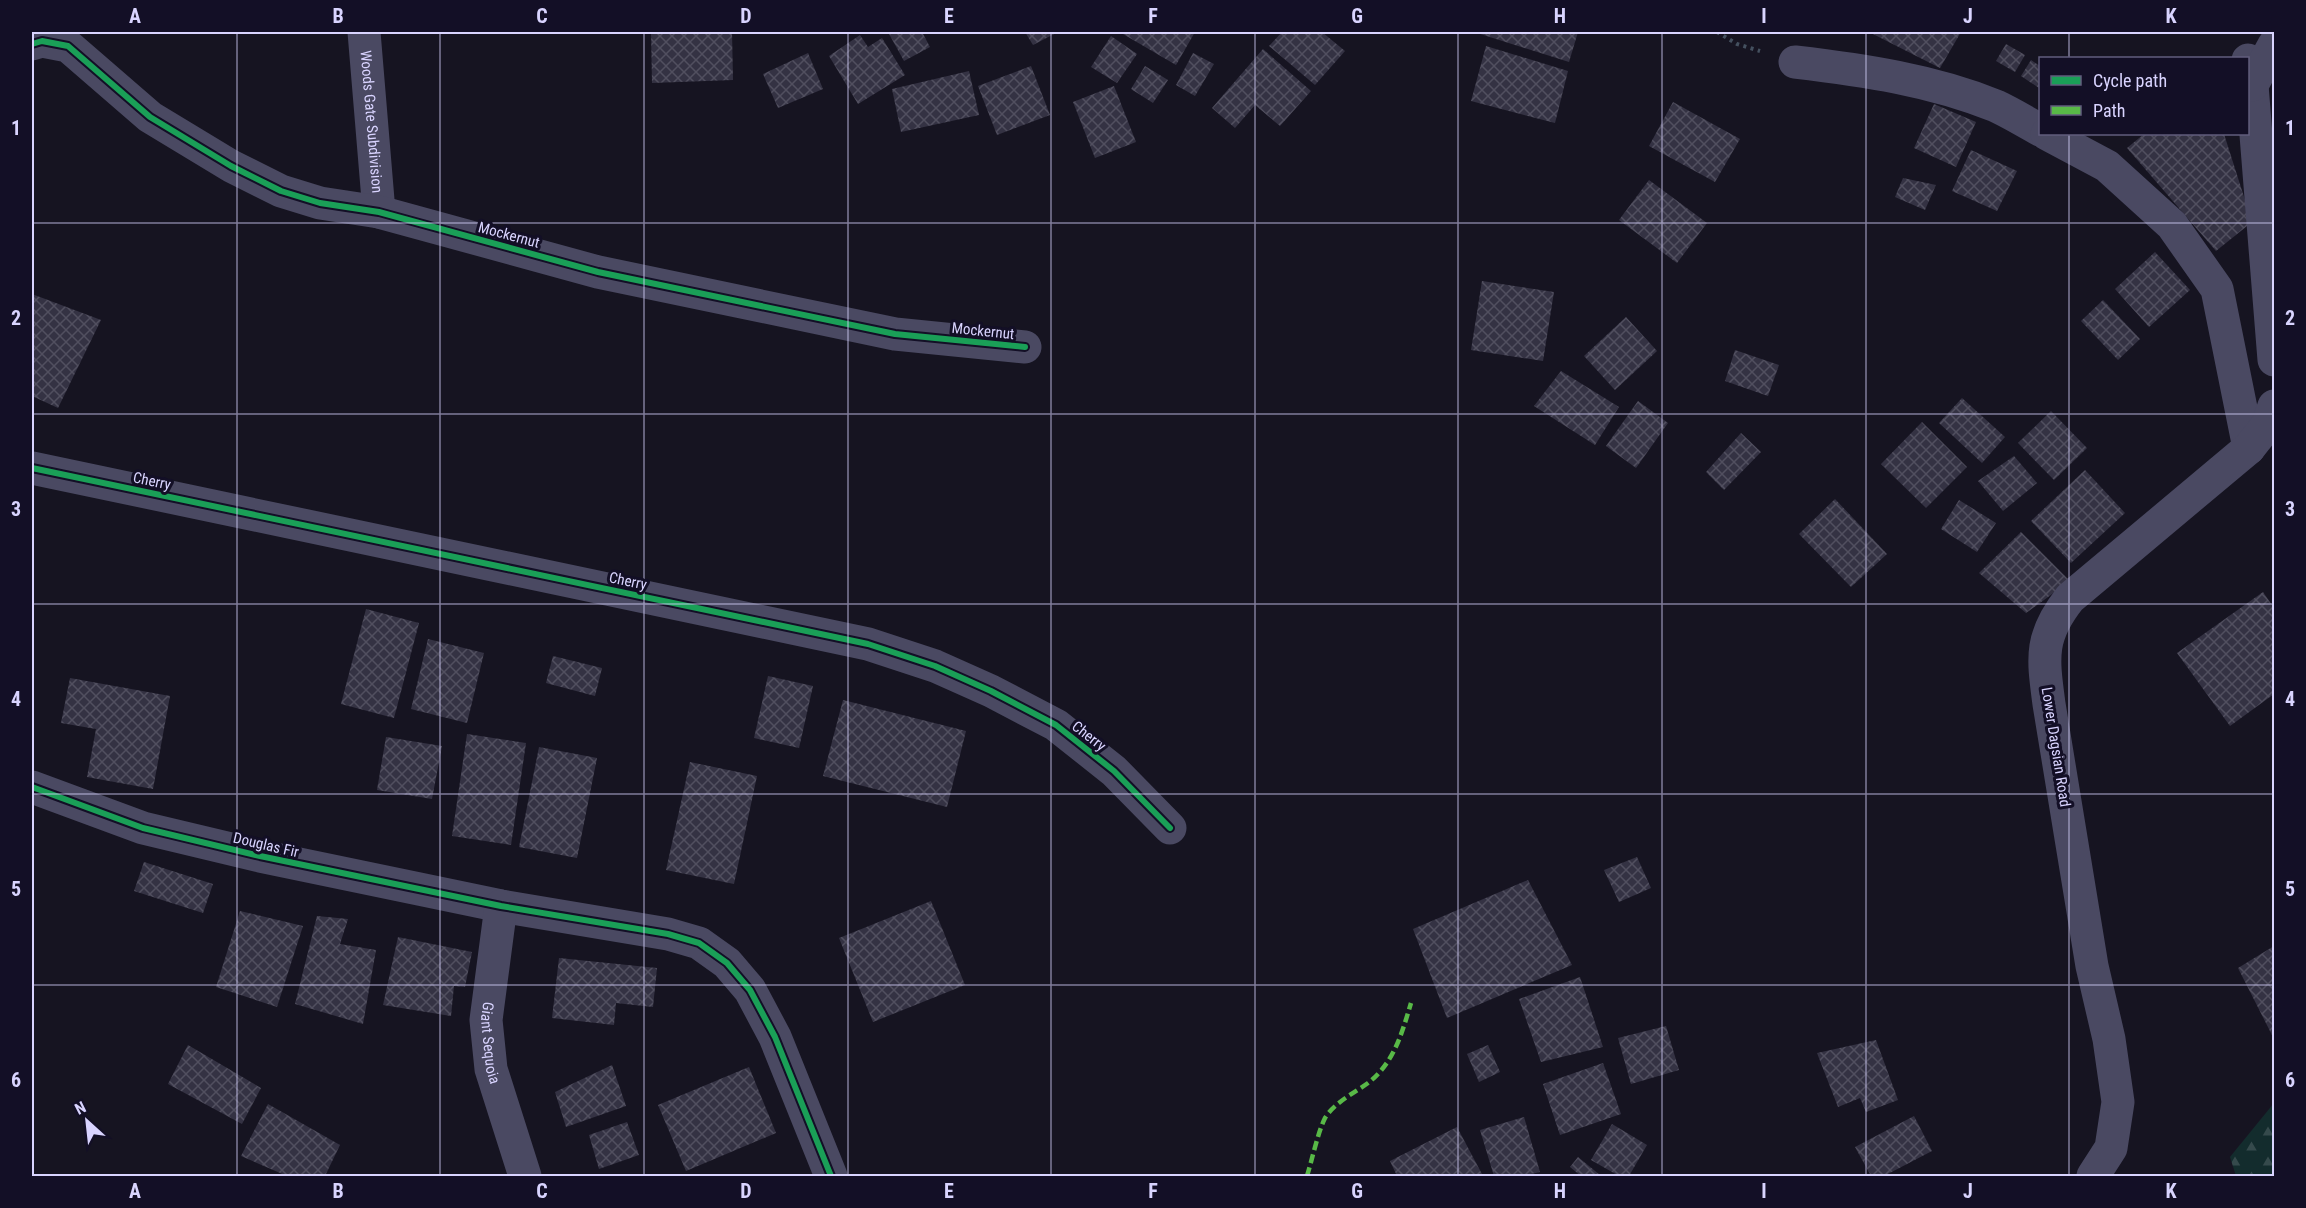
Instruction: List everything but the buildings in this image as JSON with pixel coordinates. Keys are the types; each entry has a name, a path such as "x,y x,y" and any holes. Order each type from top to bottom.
{"street":[{"name":"Woods Gate Subdivision","path":"364,32 380,212"},
{"path":"2242,32 2247,57"},
{"name":"Mockernut","path":"32,44 42,41 68,46 150,117 231,166 281,191 320,203 380,212 598,272 895,334 1025,347"},
{"path":"2274,45 2249,68 2274,360"},
{"path":"1795,62 1860,70 1922,82 1996,106 2039,129"},
{"path":"2049,135 2108,165 2172,225 2217,289 2249,448"},
{"name":"Lower Dagsian Road","path":"2094,1176 2111,1148 2118,1102 2109,1039 2092,966 2049,704 2044,670 2045,644 2054,618 2070,598 2249,448 2268,424 2274,406"},
{"name":"Cherry","path":"32,468 868,644 935,666 991,691 1056,725 1114,771 1170,828"},
{"name":"Douglas Fir","path":"32,787 143,828 260,856 501,906 668,934 699,943 727,963 750,990 775,1037 831,1176"},
{"name":"Giant Sequoia","path":"501,906 486,1020 491,1069 525,1176"}],"path":[{"path":"1717,32 1737,44 1795,62"}],"green space":[{"path":"2274,1103 2274,1176 2236,1176 2230,1157"}],"marked path":[{"path":"1307,1176 1325,1118 1339,1103 1377,1075 1391,1057 1411,1003"}],"cycle path":[{"path":"32,44 42,41 68,46 150,117 231,166 281,191 320,203 379,212 598,272 895,334 1025,347"},
{"path":"32,468 868,644 935,666 991,691 1056,725 1114,771 1170,828"},
{"path":"32,787 143,828 260,856 501,906 668,934 699,943 727,963 750,990 775,1037 831,1176"}]}
